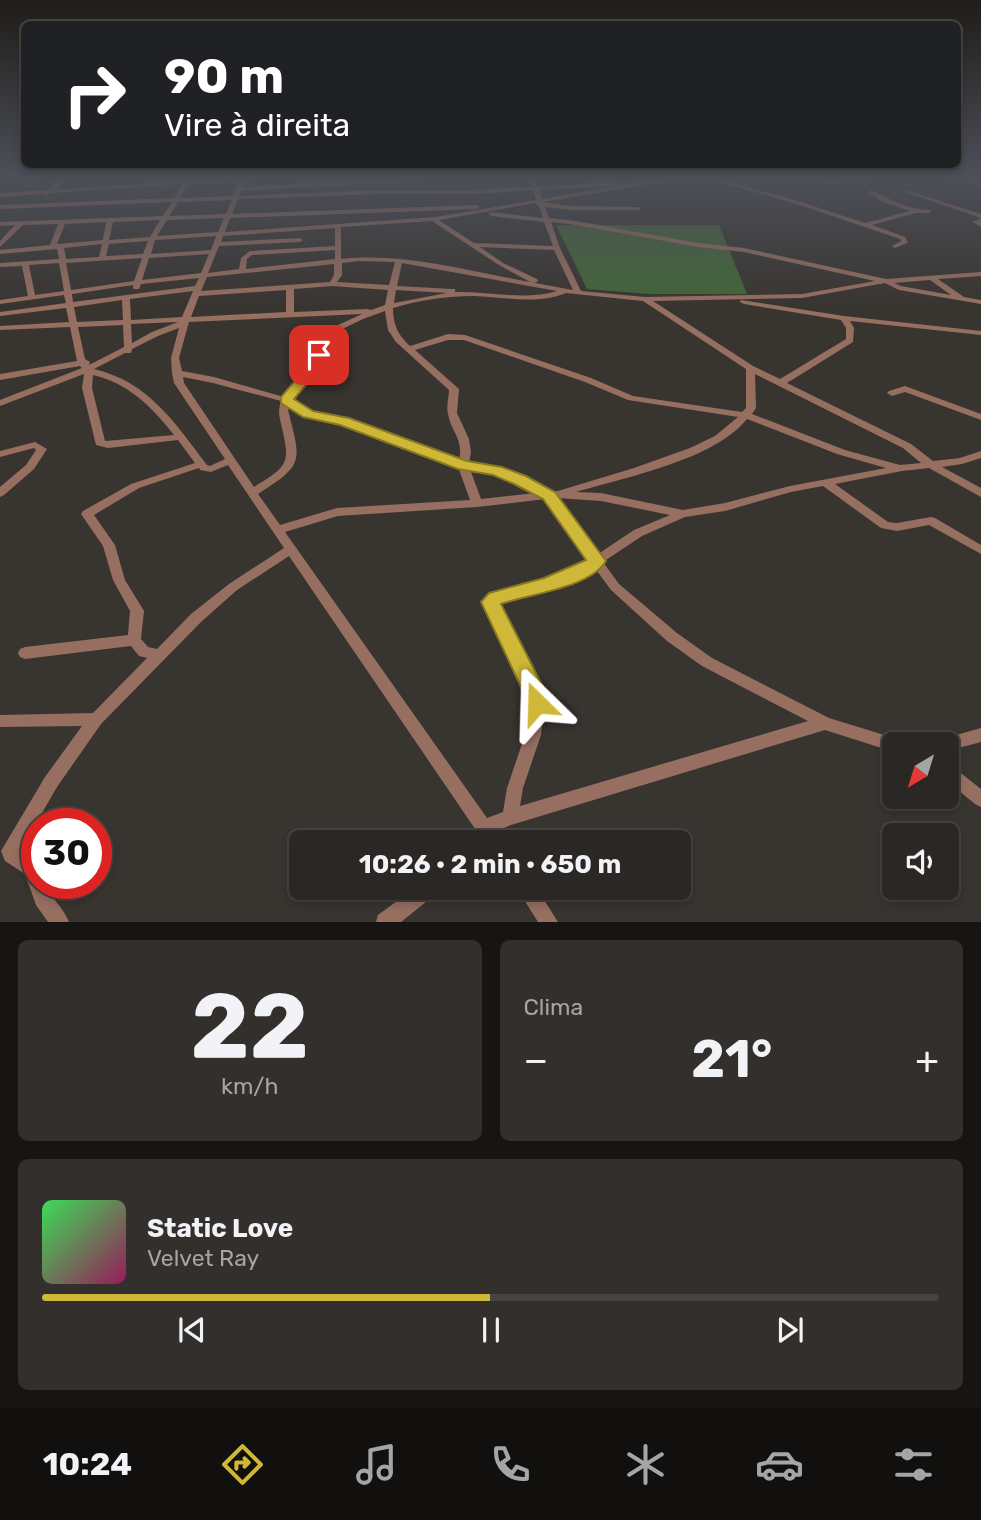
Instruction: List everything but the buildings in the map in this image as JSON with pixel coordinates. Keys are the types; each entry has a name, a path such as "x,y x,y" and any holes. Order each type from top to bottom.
{"street":[{"path":"0,245 23,220"},
{"path":"0,224 109,220"},
{"path":"102,260 110,220"},
{"path":"124,353 130,297 162,220"},
{"path":"226,220 185,321 175,358 176,373 186,394 230,461 485,830"},
{"path":"356,220 360,223"},
{"path":"0,265 147,257 303,227 418,220"},
{"path":"434,220 501,264 550,288"},
{"path":"548,220 796,260 886,281 894,287 981,302"},
{"path":"548,220 557,248 578,293"},
{"path":"851,220 905,240 895,246"},
{"path":"866,225 884,220"},
{"path":"62,222 57,246 64,262 69,306 87,368 87,388 100,443 108,445 180,437"},
{"path":"576,223 617,223"},
{"path":"332,284 338,275 338,225"},
{"path":"298,249 303,227"},
{"path":"0,252 152,239 217,243 300,240"},
{"path":"470,245 557,248"},
{"path":"242,270 244,258 250,253 338,248"},
{"path":"0,302 338,260 399,260 565,291 645,299 802,296 886,281 981,274"},
{"path":"399,260 387,307 391,331 454,388 452,413 464,439 466,452 463,465 477,503"},
{"path":"25,264 32,297"},
{"path":"263,269 264,290"},
{"path":"930,277 964,299"},
{"path":"0,314 130,297 332,284 525,296 553,295 565,291"},
{"path":"525,296 527,284"},
{"path":"290,288 290,315"},
{"path":"252,493 281,475 290,465 292,447 284,419 286,400 317,363 326,334 372,311 439,296 469,294"},
{"path":"720,298 844,318 981,333"},
{"path":"645,299 750,369 907,446 931,465 981,493"},
{"path":"0,328 372,311"},
{"path":"780,383 852,339 844,318"},
{"path":"0,403 124,353 155,334 185,321"},
{"path":"409,348 458,336 565,372 631,398 747,416 841,452 902,468"},
{"path":"0,377 87,368 107,374 131,385 206,469 230,461"},
{"path":"553,495 705,448 727,435 747,416 752,397 750,369"},
{"path":"176,373 214,380 286,400 308,414 343,421 463,465 496,471"},
{"path":"892,393 905,389 981,416"},
{"path":"0,454 35,445 42,449 30,467 0,493"},
{"path":"466,452 496,471 553,495 615,587 698,656 825,723 882,741"},
{"path":"510,817 515,788 533,735 537,703 531,685 490,602 495,598 577,573 638,533 683,514 725,507 790,489 902,468 962,461 981,454"},
{"path":"160,656 144,652 134,640 137,611 119,580 109,545 88,514 135,486 201,464"},
{"path":"826,483 888,526 931,521 981,550"},
{"path":"278,530 337,512 553,495 601,497 683,514"},
{"path":"36,808 96,719 196,618 233,587 291,549"},
{"path":"24,653 134,640"},
{"path":"0,721 96,719"},
{"path":"498,830 510,817 825,723"},
{"path":"959,741 981,735"},
{"path":"959,782 981,799"},
{"path":"21,832 10,851 11,855 21,862"},
{"path":"42,899 60,922"},
{"path":"385,922 414,900"},
{"path":"534,900 549,922"}],"green space":[{"path":"556,225 719,225 747,294 650,294 587,289"}],"route":[{"path":"319,355 317,363 286,400 308,414 343,421 463,465 496,471 549,495 597,561 577,573 495,598 490,602 531,685 537,703"}]}
